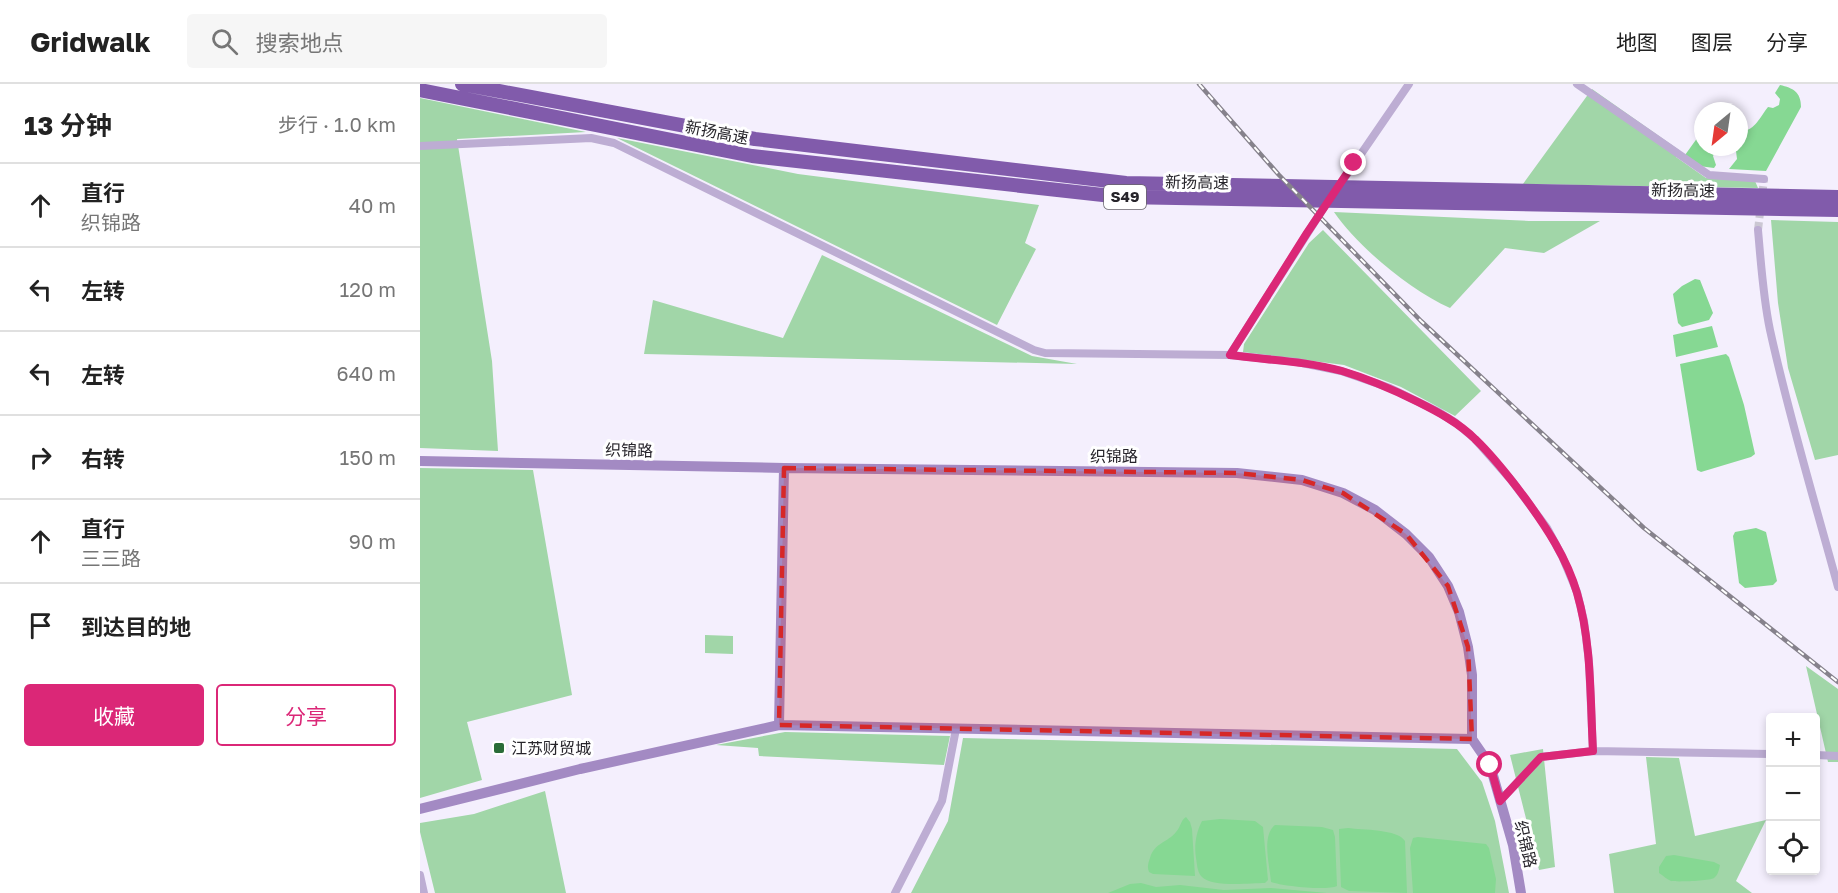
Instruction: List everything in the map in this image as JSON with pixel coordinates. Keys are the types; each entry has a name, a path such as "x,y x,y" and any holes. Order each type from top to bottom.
{"highway":[{"name":"新扬高速","path":"462,84 755,139 1126,183 1838,197"},
{"name":"新扬高速","path":"420,90 752,156 1121,197 1838,210"}],"street":[{"path":"1230,355 1307,233 1409,84"},
{"path":"1577,84 1708,175 1764,179"},
{"path":"420,146 591,138 614,143 1034,350 1045,353 1230,355 1297,362 1341,371 1390,388 1437,411 1475,439 1512,481 1547,528 1562,556 1577,592 1584,621 1589,662 1593,751"},
{"path":"1758,230 1762,279 1770,328 1838,587"},
{"name":"织锦路","path":"420,461 1237,473 1302,480 1343,493 1375,510 1406,534 1429,557 1448,586 1459,612 1468,647 1472,675 1472,739 1490,765 1513,845 1521,893"},
{"path":"779,725 784,468"},
{"path":"420,809 590,766 779,725 1472,739"},
{"path":"895,893 942,801 957,729"},
{"path":"1500,801 1541,757 1593,751 1766,754"},
{"path":"1820,755 1838,756"},
{"path":"420,875 424,893"}],"highlighted area":[{"path":"784,468 1237,473 1302,480 1343,493 1406,534 1448,586 1468,647 1472,739 779,725"}],"shaded area":[{"path":"1780,85 1789,88 1798,94 1801,107 1766,171 1729,169 1737,159 1737,156 1748,156 1748,130 1768,107 1773,108 1779,105 1780,99 1775,93"},
{"path":"1592,89 1679,150 1676,157 1706,178 1755,181 1758,188 1523,184"},
{"path":"420,98 586,132 457,139 492,361 498,451 420,448"},
{"path":"617,138 798,174 1039,205 1025,243 1036,249 997,325"},
{"path":"1694,142 1694,156 1713,156 1716,165 1714,168 1699,166 1685,155"},
{"path":"1334,212 1529,221 1600,221 1544,253 1505,248 1450,308 1386,267 1357,240"},
{"path":"1771,220 1838,222 1838,455 1815,460 1788,368 1778,303"},
{"path":"1323,230 1481,391 1455,416 1401,387 1344,365 1243,352 1244,344 1309,243"},
{"path":"822,255 1032,356 1077,364 644,354 653,300 783,338"},
{"path":"1695,279 1700,280 1713,313 1709,320 1682,327 1678,323 1673,294"},
{"path":"1712,326 1718,347 1676,357 1673,335"},
{"path":"1726,354 1729,357 1744,405 1755,454 1701,472 1697,470 1680,364"},
{"path":"420,468 533,470 572,695 467,722 482,780 420,798"},
{"path":"1756,528 1766,532 1777,581 1773,585 1745,588 1739,583 1733,536 1735,532"},
{"path":"705,635 733,636 733,654 705,653"},
{"path":"1806,666 1838,689 1838,762 1828,762 1820,727 1820,713 1817,713"},
{"path":"785,732 950,736 944,765 759,756 758,748 716,745"},
{"path":"963,738 1457,749 1482,782 1495,821 1509,893 911,893 948,821"},
{"path":"1543,749 1555,867 1539,870 1510,755"},
{"path":"1646,757 1679,758 1695,836 1766,820 1736,881 1752,893 1614,893 1609,854 1656,844"},
{"path":"545,791 566,893 435,893 420,832 420,823 474,814"},
{"path":"1186,817 1192,829 1195,876 1149,872 1148,864 1154,849 1178,830"},
{"path":"1220,819 1255,821 1263,827 1268,880 1265,883 1222,883 1206,880 1201,876 1195,853 1198,830 1202,821"},
{"path":"1275,825 1322,827 1333,830 1337,886 1304,887 1271,882 1267,844 1268,836"},
{"path":"1339,829 1388,832 1405,841 1407,893 1349,891 1341,887"},
{"path":"1413,838 1486,844 1496,879 1495,893 1413,893 1410,848"},
{"path":"1674,855 1714,862 1720,865 1718,872 1711,879 1671,881 1659,873 1659,867 1666,856"},
{"path":"1141,883 1156,887 1180,885 1224,890 1271,888 1327,893 1108,893 1130,884"}],"tunnel":[{"path":"1758,230 1764,179"}],"railway":[{"path":"1199,84 1279,175 1421,321 1644,528 1838,682"}],"place":[{"name":"江苏财贸城","path":"499,748"}],"route":[{"path":"1354,163 1230,355 1297,362 1341,371 1390,388 1437,411 1475,439 1512,481 1547,528 1577,592 1584,621 1589,662 1593,751 1549,754 1541,757 1500,801 1490,765"}]}
